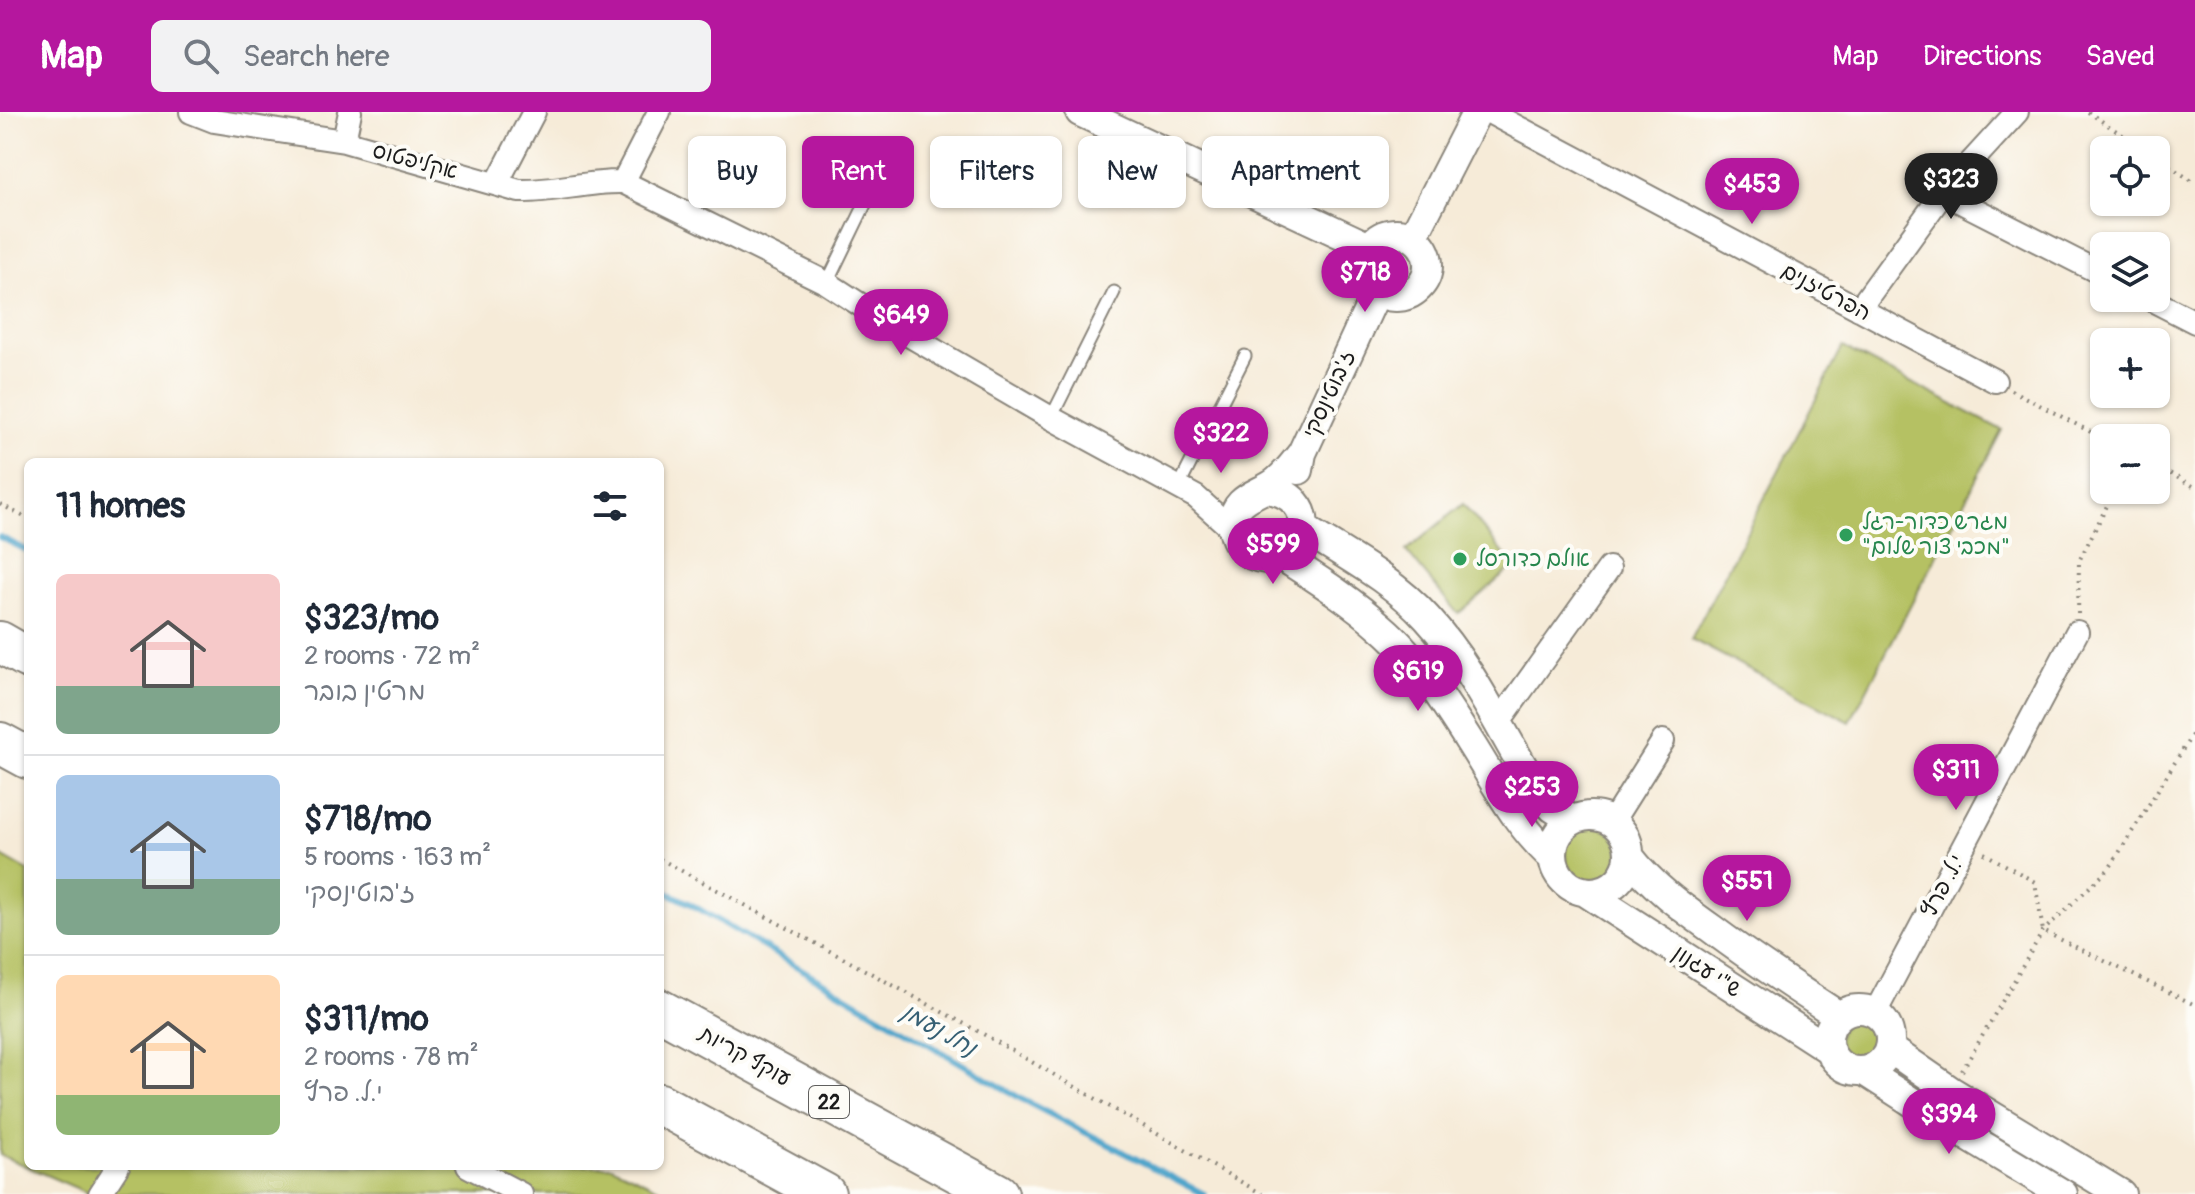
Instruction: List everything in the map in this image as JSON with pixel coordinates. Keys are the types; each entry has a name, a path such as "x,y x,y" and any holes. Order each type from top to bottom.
{"highway":[{"path":"0,642 24,656"},
{"path":"0,743 24,756"},
{"name":"עוקף קריות","path":"664,1012 998,1194"},
{"path":"664,1106 825,1194"}],"street":[{"name":"אקליפטוס","path":"191,112 214,121 344,141 519,191 542,192 599,182 623,182"},
{"path":"344,141 350,112"},
{"path":"497,183 534,112"},
{"path":"659,112 623,182 827,283 893,326 1187,493 1233,530"},
{"path":"1080,112 1369,247"},
{"path":"1413,237 1477,112"},
{"name":"הפרטיזנים","path":"1489,112 1995,381"},
{"path":"1859,309 1943,193 2017,112"},
{"path":"1943,193 2090,268"},
{"path":"1389,233 1413,237 1427,255 1425,278 1419,287 1399,297 1377,291 1368,282 1364,270 1364,258 1369,247 1389,233"},
{"name":"ז'בוטינסקי","path":"1255,494 1278,480 1302,453 1377,291"},
{"path":"2170,309 2195,322"},
{"name":"ז'בוטינסקי","path":"1300,516 1302,453"},
{"path":"1187,493 1288,495 1300,516 1399,592 1426,617 1450,646 1539,793 1553,808 1572,820"},
{"path":"1255,494 1234,518 1233,530 1238,543 1247,553 1259,559 1283,557 1342,595 1385,630 1424,676 1521,826 1553,858 1562,880 1584,891 1608,887 1619,880 1629,856 1621,831 1612,822 1592,816 1572,820 1557,835 1553,858"},
{"path":"1283,557 1300,540 1300,516"},
{"path":"1498,723 1609,568"},
{"name":"י.ל. פרץ","path":"1875,1013 2077,632"},
{"path":"1612,822 1663,741"},
{"name":"ש\"י עגנון","path":"1629,856 1671,900 1771,973 1839,1016"},
{"name":"ש\"י עגנון","path":"1584,891 1830,1050"},
{"path":"1864,1071 1879,1063 1889,1048 1889,1032 1882,1018 1857,1009 1839,1016 1829,1033 1830,1050 1840,1064 1864,1071 2063,1194"},
{"path":"1889,1048 1951,1091 2121,1194"},
{"path":"100,1194 115,1170"},
{"path":"476,1170 521,1194"}],"lane":[{"path":"827,283 863,208"},
{"path":"1051,418 1114,292"},
{"path":"1187,493 1245,356"}],"path":[{"path":"2088,112 2124,136"},
{"path":"2170,166 2195,183"},
{"path":"1995,381 2090,432"},
{"path":"2170,474 2195,487"},
{"path":"0,504 24,517"},
{"path":"2077,632 2079,561 2108,504"},
{"path":"1951,1091 2043,931 2109,869 2195,730"},
{"path":"1965,843 2035,882 2043,931"},
{"path":"664,861 983,1034 1262,1194"},
{"path":"2043,931 2195,1005"}],"green space":[{"name":"מגרש כדור-רגל \"מכבי צור שלום\"","path":"1843,347 2002,430 1850,722 1691,639"},
{"name":"אולם כדורסל","path":"1463,504 1514,566 1458,614 1406,551"},
{"path":"1592,826 1611,834 1619,853 1611,872 1592,880 1573,872 1565,853 1573,834"},
{"path":"0,855 24,869 24,1165 0,1155"},
{"path":"1860,1018 1876,1024 1882,1040 1876,1056 1860,1062 1844,1056 1838,1040 1844,1024"},
{"path":"35,1170 620,1170 671,1194 90,1194"}],"waterway":[{"name":"נחל נעמן","path":"0,537 24,549"},
{"name":"נחל נעמן","path":"664,891 1025,1101 1204,1194"}],"place":[{"name":"מגרש כדור-רגל \"מכבי צור שלום\"","path":"1846,535"},
{"name":"אולם כדורסל","path":"1460,559"}]}
